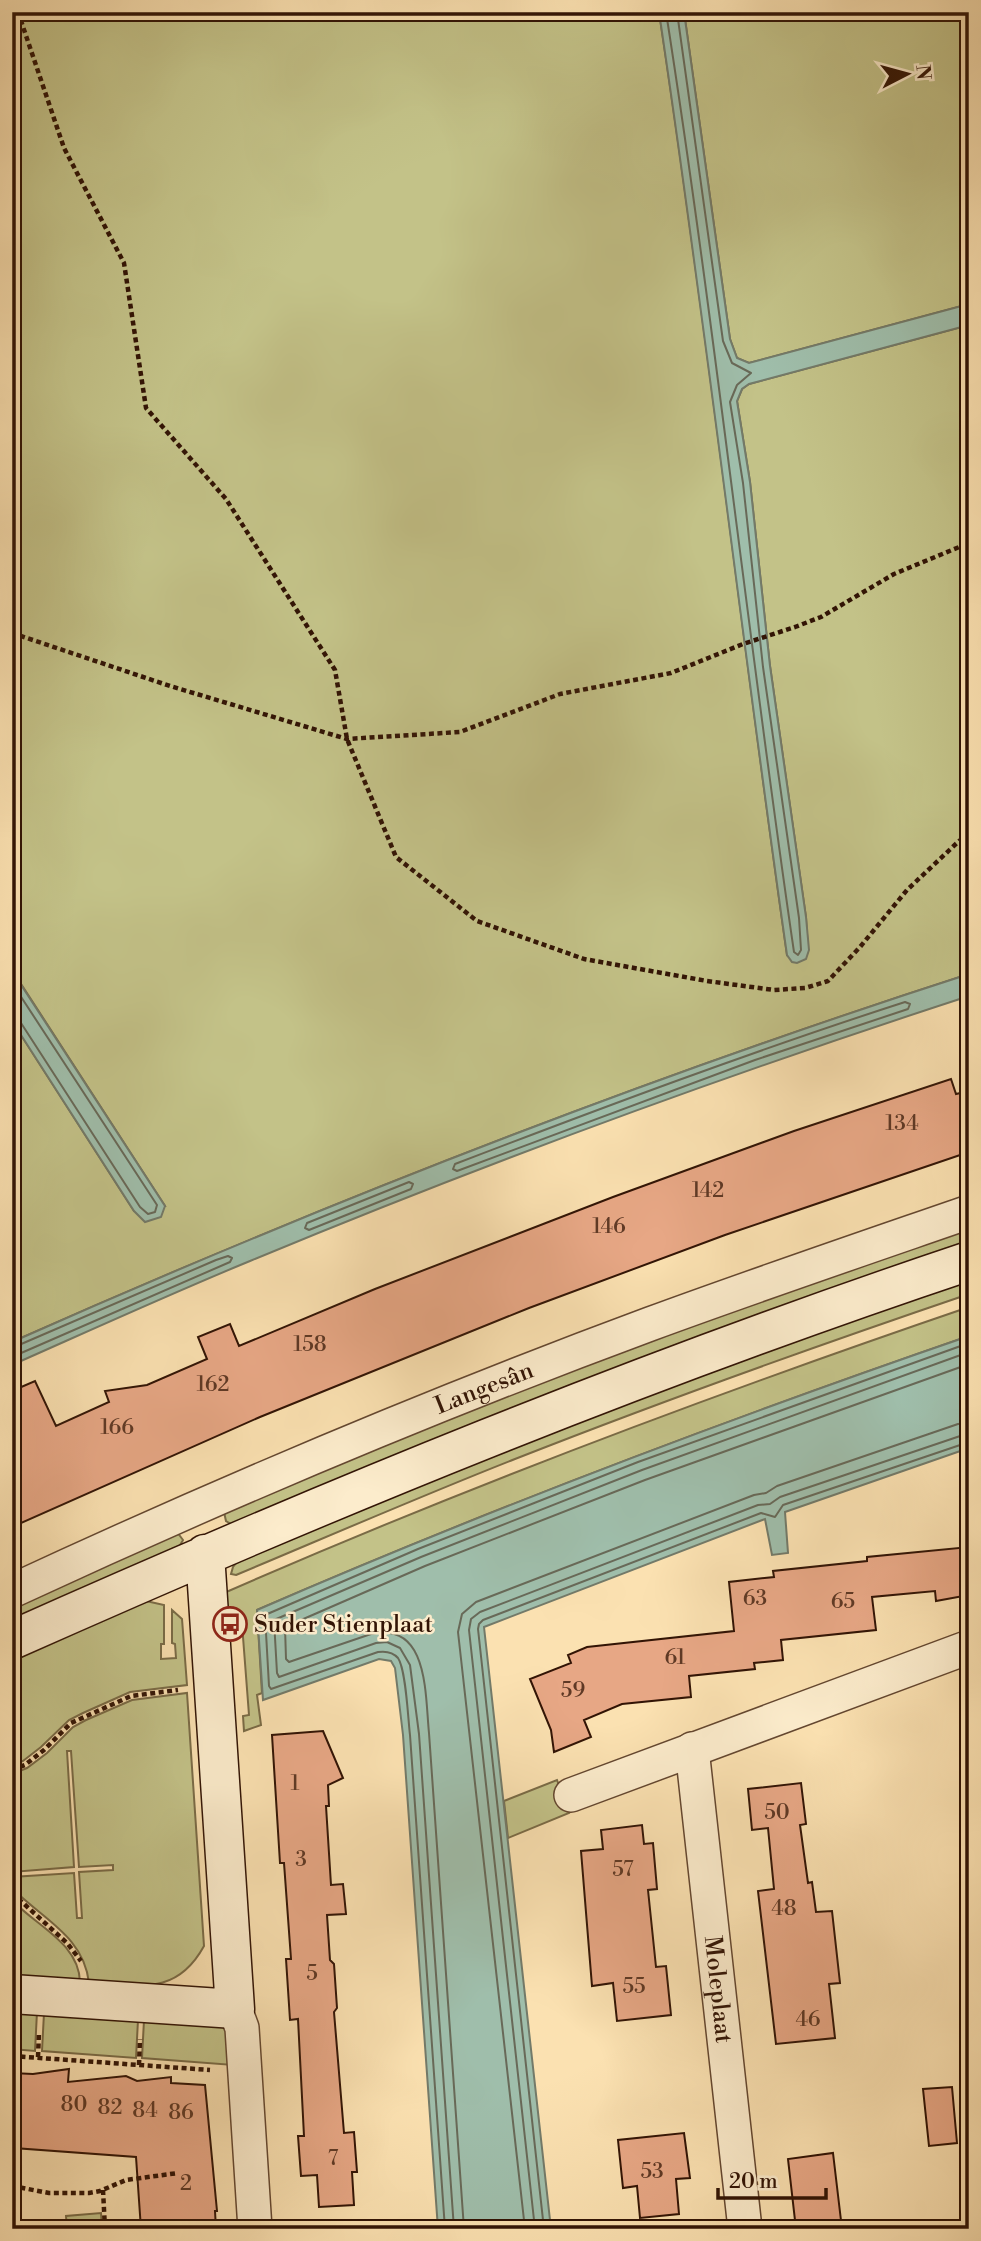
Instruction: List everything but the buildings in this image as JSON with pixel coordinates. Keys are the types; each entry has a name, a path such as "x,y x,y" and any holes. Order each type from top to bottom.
{"street":[{"name":"Langesân","path":"12,1591 361,1438 624,1334 969,1212"},
{"name":"Langesân","path":"12,1640 205,1554 580,1400 860,1297 969,1261"},
{"path":"202,1506 235,2009 242,2028 255,2229"},
{"path":"570,1795 969,1647"},
{"name":"Moleplaat","path":"692,1749 745,2229"},
{"path":"12,1994 235,2009"}],"path":[{"path":"18,12 64,148 124,262 146,408 226,499 335,670 347,739 396,857 477,921 584,959 774,990 805,988 828,981 907,890 969,834"},
{"path":"12,633 170,686 347,739 460,732 560,694 671,673 821,617 894,574 969,543"},
{"path":"12,1770 35,1758 71,1723 131,1696 214,1687"},
{"path":"12,1893 67,1942 80,1958 84,1971 84,1999"},
{"path":"12,2056 244,2072"},
{"path":"19,2229 14,2186 49,2193 74,2194 103,2190 126,2180 178,2173"},
{"path":"103,2190 105,2229"}],"shaded area":[{"path":"12,12 659,12 787,955 808,950 806,917 770,666 750,482 737,401 742,389 749,384 969,325 969,974 726,1056 486,1145 248,1241 12,1342 12,1021 134,1211 165,1206 12,970"},
{"path":"684,12 969,12 969,304 749,363 737,358 730,339"},
{"path":"969,1226 969,1243 231,1524 226,1521 224,1512 568,1369"},
{"path":"969,1278 969,1294 628,1416 445,1487 236,1575 231,1574 237,1562 462,1463"},
{"path":"969,1307 969,1336 789,1399 611,1466 433,1536 257,1610 262,1693 257,1695 261,1725 244,1731 243,1716 249,1715 242,1624 225,1625 224,1593 408,1515 594,1442"},
{"path":"177,1532 183,1540 179,1547 12,1623 12,1605"},
{"path":"146,1601 164,1605 164,1644 161,1644 161,1659 176,1658 175,1644 172,1643 172,1610 182,1619 187,1685 130,1692 83,1713 69,1720 41,1747 12,1766 12,1660 134,1602"},
{"path":"187,1693 204,1946 181,1974 168,1981 140,1986 89,1983 79,1953 70,1940 12,1888 12,1877 74,1873 77,1918 82,1918 79,1872 113,1870 113,1865 79,1867 71,1751 67,1751 74,1867 12,1872 12,1774 27,1768 47,1753 73,1727 86,1720 132,1700"},
{"path":"557,1780 569,1813 508,1838 504,1801"},
{"path":"12,1900 64,1946 78,1968 80,1982 12,1977"},
{"path":"12,2011 37,2012 35,2051 12,2049"},
{"path":"44,2013 138,2020 136,2058 42,2051"},
{"path":"144,2020 227,2027 233,2065 142,2058"},
{"path":"101,2213 102,2229 67,2229 66,2216"}],"water":[{"path":"659,12 684,12 730,339 737,358 749,363 969,304 969,325 749,384 742,389 737,401 750,482 770,666 806,917 809,950 806,959 797,963 792,962 787,955"},
{"path":"12,971 165,1206 161,1217 145,1222 134,1211 12,1021"},
{"path":"969,974 969,996 697,1089 428,1189 220,1274 12,1365 12,1342 366,1192 726,1056"},
{"path":"969,1336 969,1448 785,1512 788,1553 772,1555 765,1519 484,1627 551,2229 438,2229 403,1735 395,1668 391,1661 379,1659 263,1700 257,1610 610,1466"}],"place":[{"name":"Suder Stienplaat","path":"230,1624"}]}
